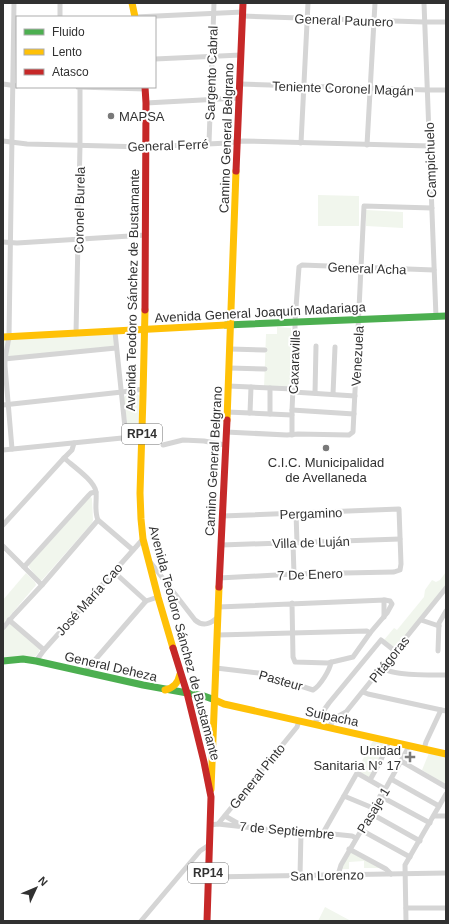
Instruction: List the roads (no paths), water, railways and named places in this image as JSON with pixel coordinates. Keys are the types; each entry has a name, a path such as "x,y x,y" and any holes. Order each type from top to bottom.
{"main road":[{"path":"132,3 135,16"},
{"name":"Camino General Belgrano","path":"207,921 217,618 230,349 243,3"},
{"name":"Avenida Teodoro Sánchez de Bustamante","path":"145,88 145,330 140,509 143,538 158,597 180,674 187,693 211,797"},
{"name":"Avenida General Joaquín Madariaga","path":"6,337 231,325 446,316"},
{"name":"General Deheza","path":"3,661 23,659 36,661 165,690 204,696 214,700"},
{"path":"165,690 171,689 175,686 179,681 180,674"},
{"name":"Suipacha","path":"214,700 224,704 446,754"}],"street":[{"path":"12,449 6,404 4,359 10,243 15,86 14,3"},
{"path":"60,3 60,16"},
{"name":"Sargento Cabral","path":"208,143 214,3"},
{"path":"301,143 308,3"},
{"path":"367,145 374,3"},
{"name":"Campichuelo","path":"424,3 436,317"},
{"name":"General Paunero","path":"154,16 213,13 308,19 446,22"},
{"path":"156,59 241,55"},
{"path":"3,84 15,86"},
{"name":"Teniente Coronel Magán","path":"240,84 446,90"},
{"name":"Coronel Burela","path":"76,334 80,145 79,88"},
{"path":"146,103 239,98"},
{"name":"General Ferré","path":"3,141 26,144 146,147 238,142 430,146"},
{"name":"Venezuela","path":"292,435 351,434 353,430 364,206 432,208"},
{"path":"3,242 10,243 146,235"},
{"name":"General Acha","path":"300,266 434,270"},
{"name":"Caxaraville","path":"292,435 295,322 298,270 300,266"},
{"path":"115,332 126,437"},
{"path":"315,394 316,346"},
{"path":"333,394 335,347"},
{"path":"4,359 116,348"},
{"path":"230,349 265,350"},
{"path":"229,368 264,369"},
{"path":"228,386 270,388 315,394 355,396"},
{"path":"250,413 251,387"},
{"path":"270,388 270,414"},
{"path":"6,404 143,389"},
{"path":"227,412 270,414 292,412 354,414"},
{"path":"226,432 292,435"},
{"path":"3,450 142,436"},
{"path":"163,445 183,440 204,441 225,445"},
{"path":"3,526 72,450 74,443"},
{"path":"64,458 92,482 96,492 96,513 98,520 132,550"},
{"path":"24,568 89,495 96,492"},
{"name":"Pergamino","path":"222,516 399,509 400,539"},
{"path":"294,574 296,513"},
{"path":"3,628 98,520"},
{"name":"José María Cao","path":"36,661 143,538"},
{"name":"Villa de Luján","path":"221,545 400,539"},
{"name":"7 De Enero","path":"219,578 294,574 394,572 400,570 400,539"},
{"path":"3,546 42,585"},
{"path":"149,561 198,623 209,624 217,618"},
{"path":"114,572 146,601"},
{"name":"Pitágoras","path":"329,727 335,718 346,712 363,692 446,588"},
{"path":"86,673 88,668 146,601 158,597"},
{"path":"218,607 292,603 384,600 390,601 392,604 384,618 370,633 354,656 330,662 295,662 293,657 292,603"},
{"path":"384,600 384,618"},
{"path":"438,651 440,621 446,611"},
{"path":"9,620 44,650"},
{"path":"420,620 439,626"},
{"path":"217,635 367,631 370,633"},
{"path":"314,724 380,640 395,651"},
{"name":"Pasteur","path":"216,668 258,673 313,690 328,672 330,662"},
{"path":"382,668 387,671 415,675 446,675"},
{"path":"363,692 444,711 426,742 424,749"},
{"name":"General Pinto","path":"218,824 297,727 299,721"},
{"name":"Pasaje 1","path":"370,780 389,741"},
{"name":"Pasaje 1","path":"338,875 340,865 391,779 408,745"},
{"path":"401,761 446,787"},
{"path":"323,833 357,773 385,789"},
{"path":"391,779 439,806"},
{"path":"406,921 406,865 446,794"},
{"path":"344,796 372,810 420,841"},
{"path":"380,796 430,823"},
{"path":"225,816 242,826"},
{"path":"434,816 446,816"},
{"path":"210,825 218,824"},
{"name":"7 de Septiembre","path":"218,824 300,833 323,833 352,836 356,838"},
{"path":"361,830 410,857"},
{"path":"300,833 300,875"},
{"path":"141,921 200,851 209,845"},
{"path":"349,849 386,869 391,874"},
{"name":"San Lorenzo","path":"208,877 446,873"},
{"path":"406,908 446,908"}],"place":[{"name":"MAPSA","path":"111,116"},
{"name":"C.I.C. Municipalidad de Avellaneda","path":"326,448"},
{"name":"Unidad Sanitaria N° 17","path":"410,757"}]}
